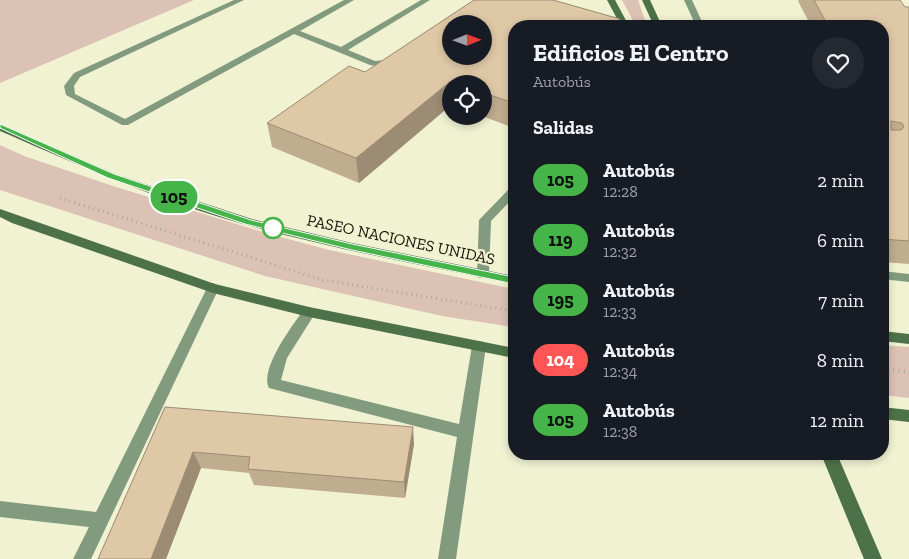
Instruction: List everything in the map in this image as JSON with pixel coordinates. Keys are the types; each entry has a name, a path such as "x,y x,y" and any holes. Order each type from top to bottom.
{"main road":[{"path":"611,0 622,20"},
{"path":"646,0 655,20"},
{"name":"PASEO NACIONES UNIDAS","path":"0,127 111,176 249,222 352,247 508,279"},
{"path":"0,213 213,288 308,312 508,352"},
{"path":"889,337 909,339"},
{"path":"889,414 909,416"},
{"path":"832,460 873,559"}],"street":[{"path":"240,0 77,75 69,86 71,95 125,123 350,0"},
{"path":"340,51 426,0"},
{"path":"688,0 697,20"},
{"path":"294,31 340,51 380,64 391,61 399,56"},
{"path":"483,274 485,220 508,196"},
{"path":"889,276 909,278"},
{"path":"82,559 213,288"},
{"path":"308,312 282,354 273,379 274,384 464,432"},
{"path":"447,559 464,432 479,346"},
{"path":"0,509 100,520"}],"path":[{"path":"60,198 323,280 508,310"},
{"path":"889,370 909,372"}],"shaded area":[{"path":"0,0 194,0 0,83"},
{"path":"622,0 638,0 645,20 633,20"},
{"path":"0,145 24,156 116,187 266,233 329,250 508,288 508,326 442,316 265,276 0,190"},
{"path":"889,346 909,347 909,398 889,396"}],"building":[{"path":"474,0 553,0 620,19 508,20 508,101 492,96 492,75 442,75 442,88 356,158 267,123 349,66 365,72 442,21 442,65 492,65 492,15 451,15"},
{"path":"814,0 900,0 905,7 909,7 909,241 889,240 889,20 825,20","holes":["891,121 902,123 904,127 901,130 891,130"]},
{"path":"165,407 413,427 404,482 248,469 250,457 193,452 151,559 98,559"}],"bus line":[{"name":"105","path":"0,127 111,176 249,222 352,247 508,279"}]}
